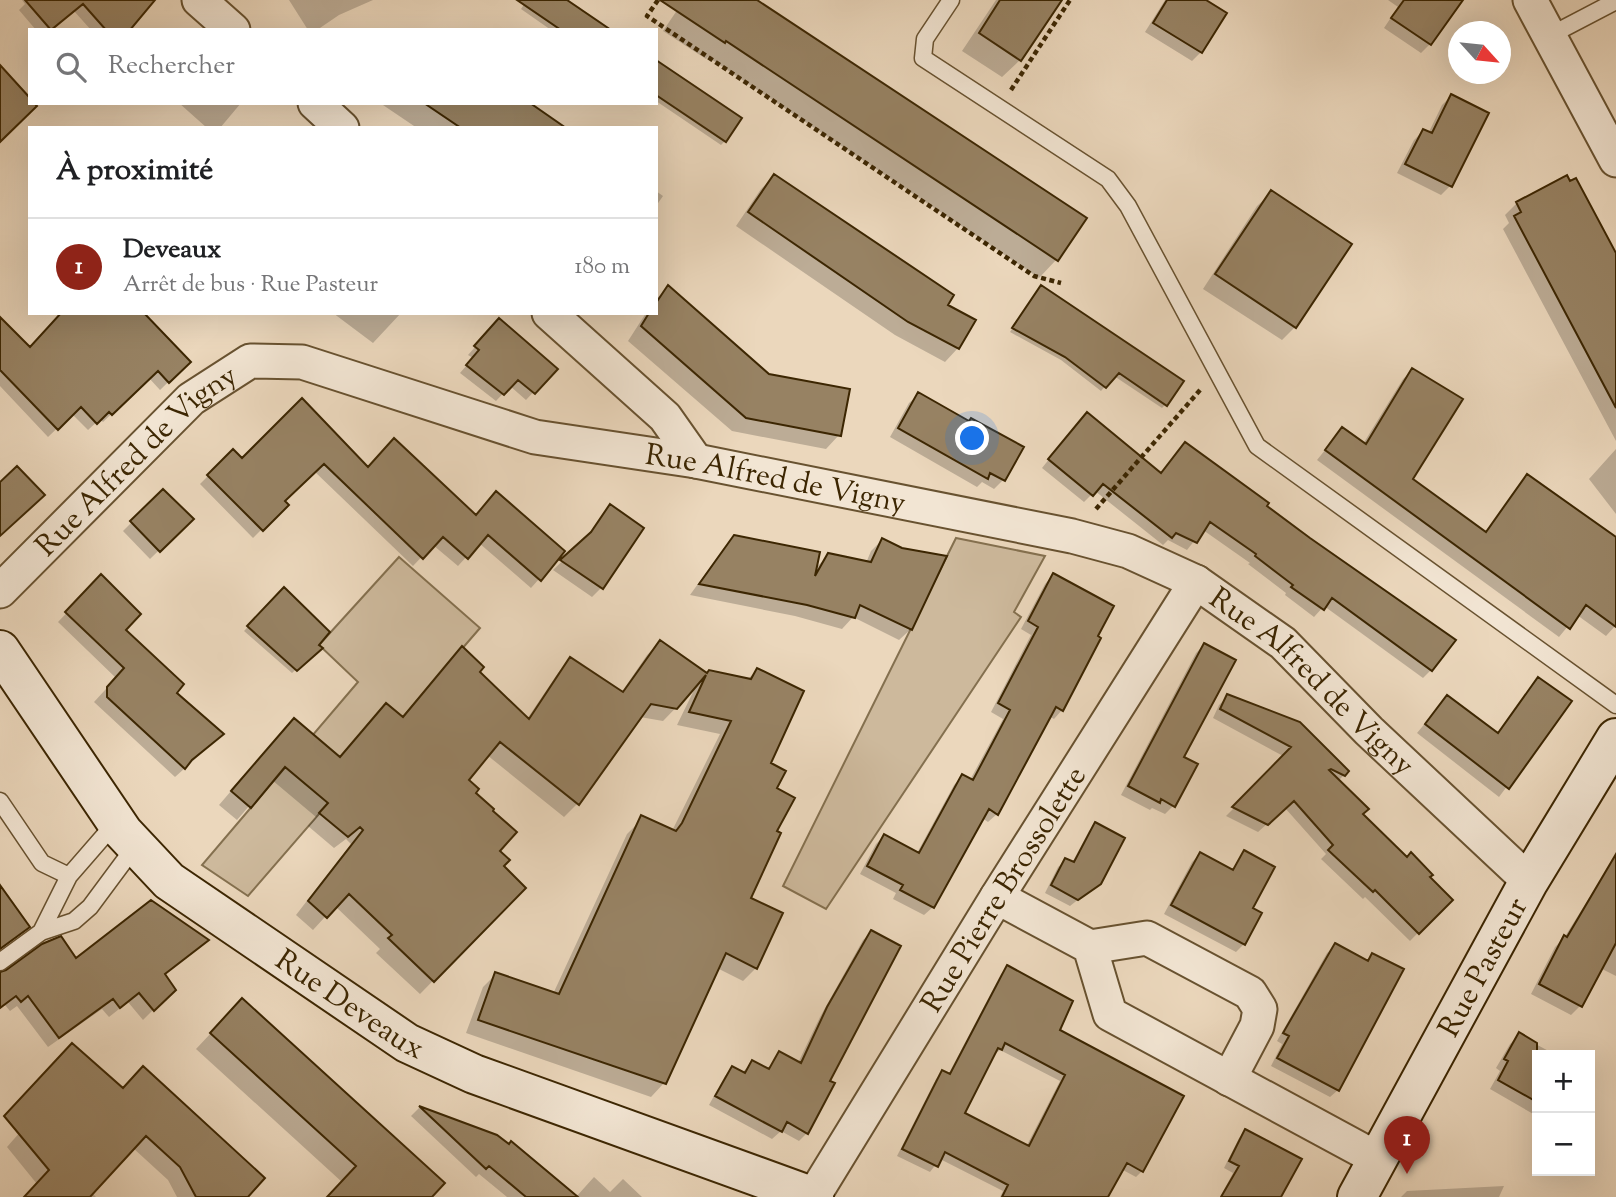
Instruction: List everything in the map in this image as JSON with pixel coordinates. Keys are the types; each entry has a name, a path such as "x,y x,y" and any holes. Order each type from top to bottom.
{"street":[{"path":"199,0 231,28"},
{"path":"1530,0 1616,160"},
{"path":"317,105 340,126"},
{"path":"551,315 664,417 696,461"},
{"name":"Rue Alfred de Vigny","path":"0,591 191,399 250,361 302,362 535,437 696,461 1072,536 1128,551 1196,582 1283,643 1369,731 1530,881"},
{"name":"Rue Pierre Brossolette","path":"813,1197 997,897 1196,582"},
{"name":"Rue Deveaux","path":"0,650 126,834 169,881 407,1043 474,1074 766,1189 813,1197"},
{"name":"Rue Pasteur","path":"1357,1197 1530,881 1616,738"},
{"path":"997,897 1090,947 1147,938 1250,993 1260,1009 1257,1026 1229,1079"},
{"path":"1090,947 1110,1014 1376,1158"}],"lane":[{"path":"951,0 925,39 923,58 1108,179 1128,206 1257,446 1616,705"},
{"path":"1549,36 1616,1"},
{"path":"0,801 42,863 69,876"},
{"path":"41,932 69,876 126,834"},
{"path":"0,961 41,932 74,921 90,907 126,834"}],"path":[{"path":"658,0 647,16 1034,276 1061,283"},
{"path":"999,108 1070,0"},
{"path":"1072,536 1217,372"}],"shaded area":[{"path":"956,538 1045,556 1014,612 1021,617 826,909 783,886"},
{"path":"399,557 480,628 248,896 202,865 358,682 319,645"}],"building":[{"path":"25,0 155,0 132,28 104,28 83,4 53,28 49,28"},
{"path":"517,0 567,0 608,28 558,28"},
{"path":"660,0 757,0 1087,218 1058,261"},
{"path":"1000,0 1062,0 1021,61 979,33"},
{"path":"1167,0 1206,0 1227,13 1202,53 1153,23"},
{"path":"1404,0 1463,0 1431,45 1391,18"},
{"path":"658,61 742,118 726,142 658,96"},
{"path":"0,65 28,96 28,105 37,106 0,142"},
{"path":"1451,94 1489,113 1452,187 1405,164 1423,129 1432,133"},
{"path":"427,105 533,105 563,126 458,126"},
{"path":"774,174 954,295 948,305 976,320 959,349 908,322 748,212"},
{"path":"1567,175 1570,181 1576,178 1616,253 1616,408 1514,216 1521,212 1516,202"},
{"path":"1271,190 1352,244 1296,328 1215,274"},
{"path":"668,285 769,374 850,389 841,436 746,418 641,326 648,315 658,315 658,300"},
{"path":"1041,285 1184,381 1167,406 1119,373 1106,388 1065,357 1012,328"},
{"path":"59,315 146,315 191,362 169,383 158,371 112,415 109,412 97,424 81,407 58,430 0,370 0,317 30,347"},
{"path":"499,318 558,369 535,394 518,380 504,395 466,365 479,350 474,346"},
{"path":"1412,368 1463,399 1413,479 1486,532 1527,474 1616,537 1616,627 1586,605 1570,629 1325,450 1342,427 1366,444"},
{"path":"918,392 969,421 971,418 1024,447 1005,481 990,473 988,479 898,428"},
{"path":"302,398 368,467 394,438 476,515 496,491 565,551 541,581 488,535 468,559 443,537 423,559 324,464 285,501 289,505 263,531 207,475 233,449 242,458"},
{"path":"1087,412 1161,473 1185,442 1269,503 1267,506 1310,538 1456,640 1432,671 1332,598 1324,610 1291,587 1293,585 1255,556 1256,554 1210,522 1197,543 1176,533 1172,538 1103,484 1093,496 1048,459"},
{"path":"17,466 45,495 0,536 0,482"},
{"path":"163,489 194,519 160,552 130,521"},
{"path":"610,504 644,528 603,589 560,560 591,532"},
{"path":"734,535 820,552 815,576 828,553 871,562 882,538 902,548 947,556 912,630 860,605 855,618 807,605 699,584"},
{"path":"1053,573 1114,606 1098,636 1101,638 1063,711 1056,707 998,815 989,809 934,908 900,890 903,885 867,866 884,834 919,853 962,774 973,780 1010,710 998,703 1038,627 1028,621"},
{"path":"101,574 141,614 126,630 184,684 177,693 224,734 185,769 107,697 107,687 124,668 65,612"},
{"path":"284,587 330,632 319,645 323,648 297,671 247,626"},
{"path":"660,640 707,673 709,670 751,679 757,668 804,691 771,763 786,771 777,788 795,798 777,831 781,833 751,898 783,913 757,969 726,953 666,1084 478,1020 495,972 559,994 641,815 676,831 682,823 731,721 689,712 706,675 677,709 651,704 579,805 500,742 469,780 479,789 476,793 517,832 500,851 510,860 504,866 526,888 434,982 388,938 392,935 349,894 327,918 308,901 363,830 360,827 348,837 319,813 328,803 285,767 251,808 231,791 294,718 340,757 386,703 403,717 462,646 484,667 480,672 529,719 570,657 623,692"},
{"path":"1204,643 1236,660 1184,757 1198,764 1175,807 1161,799 1160,803 1128,786"},
{"path":"1538,677 1572,701 1509,789 1425,724 1447,695 1498,733"},
{"path":"1227,694 1300,722 1349,771 1345,776 1329,770 1369,809 1363,814 1407,857 1411,852 1433,875 1430,877 1453,900 1419,934 1375,890 1373,892 1328,850 1333,845 1294,801 1268,825 1232,807 1291,747 1220,709"},
{"path":"1095,822 1125,838 1101,884 1078,900 1051,885 1065,858 1074,862"},
{"path":"1244,850 1275,867 1253,908 1262,913 1245,945 1171,905 1200,852 1233,870"},
{"path":"1616,854 1616,943 1582,1007 1539,984 1564,935 1567,937"},
{"path":"0,885 30,927 0,949"},
{"path":"151,900 209,940 165,974 176,990 154,1011 139,993 120,1008 113,999 59,1038 28,996 21,1002 16,996 0,1008 0,972 42,944 61,936 76,958"},
{"path":"871,930 901,946 830,1081 835,1083 808,1134 787,1122 782,1132 715,1096 732,1066 745,1073 752,1060 769,1069 779,1051 801,1063 827,1007"},
{"path":"1335,943 1368,961 1372,953 1404,969 1339,1091 1277,1058 1289,1036 1283,1033"},
{"path":"1007,965 1073,1001 1060,1030 1184,1096 1143,1172 1127,1163 1108,1197 1002,1197 1008,1185 945,1152 938,1167 902,1149 942,1070 950,1074","holes":["1005,1043 1065,1075 1029,1146 965,1113 998,1048 1002,1050"]},
{"path":"242,998 445,1183 432,1197 327,1197 356,1166 210,1033"},
{"path":"1519,1032 1537,1043 1537,1050 1532,1050 1532,1099 1498,1080 1508,1061 1504,1059"},
{"path":"72,1043 123,1088 143,1066 265,1178 248,1197 196,1197 180,1167 146,1136 90,1197 24,1197 49,1170 4,1116"},
{"path":"419,1106 497,1135 509,1144 511,1141 578,1197 526,1197 489,1166 486,1169"},
{"path":"1245,1129 1302,1159 1281,1197 1221,1197 1239,1166 1229,1161"}],"place":[{"name":"Deveaux","path":"1407,1174"}]}
